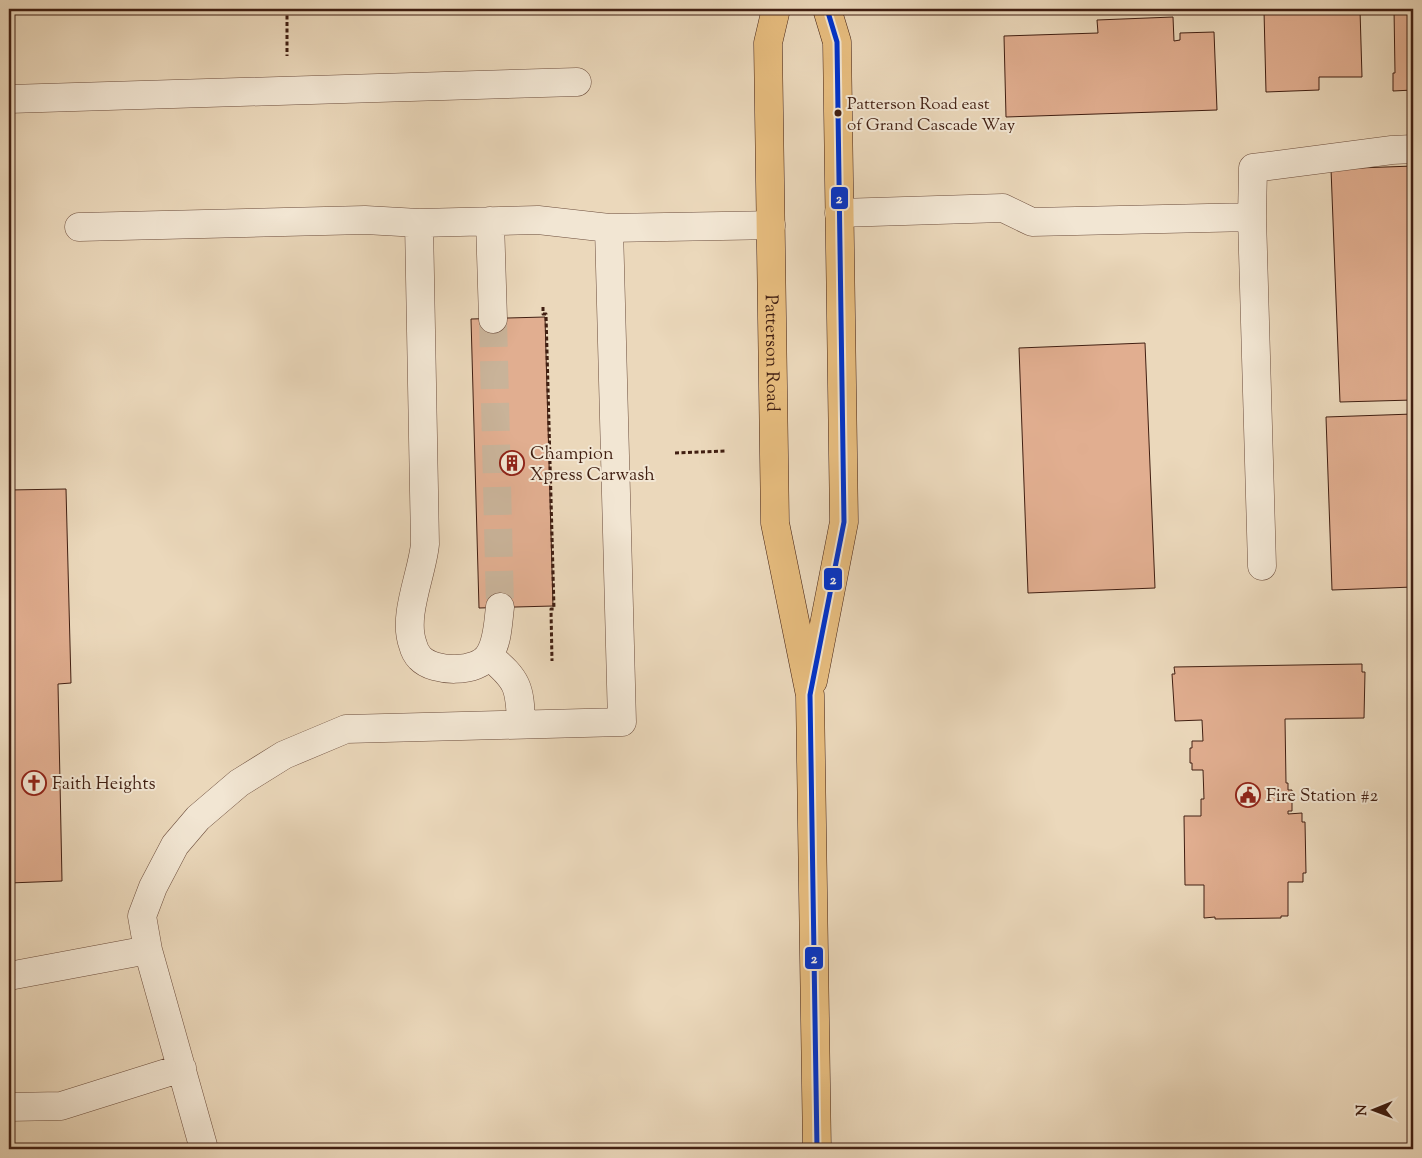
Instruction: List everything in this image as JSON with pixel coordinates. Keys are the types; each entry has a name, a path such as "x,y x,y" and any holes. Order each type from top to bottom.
{"main road":[{"name":"Patterson Road","path":"776,9 768,43 775,523 810,694 816,1149"},
{"name":"Patterson Road","path":"810,694 844,522 837,42 827,9"}],"lane":[{"path":"9,99 577,82"},
{"path":"1262,566 1252,217 1253,168 1413,149"},
{"path":"839,213 1003,208 1032,222 1252,217"},
{"path":"79,228 364,220 419,223 538,220 609,228 771,225"},
{"path":"490,221 493,319"},
{"path":"419,223 425,544 411,608 412,643 419,658 440,669 471,667 481,662 489,656 496,636 500,607"},
{"path":"204,1149 148,950 142,916 152,887 175,845 198,818 239,783 284,755 346,728 622,722 609,228"},
{"path":"489,656 505,669 517,684 521,724"},
{"path":"9,976 148,950"},
{"path":"9,1107 61,1106 182,1068"}],"path":[{"path":"287,9 288,91"},
{"path":"543,307 543,314 546,314 554,609 551,609 552,661"},
{"path":"676,453 727,452"}],"building":[{"path":"1269,9 1289,9 1289,11 1317,9 1335,9 1335,11 1337,9 1360,10 1362,77 1319,77 1319,90 1266,92 1264,11 1269,11"},
{"path":"1394,9 1413,9 1413,90 1393,91 1393,73 1395,73"},
{"path":"1173,17 1174,41 1180,40 1180,33 1214,32 1217,110 1006,117 1004,36 1098,33 1097,20"},
{"path":"1413,166 1413,400 1340,402 1331,169"},
{"name":"Champion Xpress Carwash","path":"545,317 553,606 479,608 471,319"},
{"path":"1145,343 1155,588 1028,593 1019,348"},
{"path":"1413,414 1413,587 1332,590 1326,417"},
{"name":"Faith Heights","path":"66,489 71,683 58,684 62,881 9,883 9,490"},
{"name":"Fire Station #2","path":"1362,664 1362,672 1365,672 1364,718 1285,719 1286,783 1288,783 1288,790 1292,790 1292,811 1288,811 1288,814 1302,813 1302,822 1305,822 1306,873 1303,873 1303,882 1288,882 1288,916 1281,916 1281,918 1204,918 1204,885 1185,885 1184,816 1201,816 1201,799 1204,799 1203,770 1192,770 1190,748 1192,748 1192,741 1203,741 1202,720 1175,721 1172,674 1175,674 1174,667"}],"tunnel":[{"path":"493,319 500,607"}],"transit line":[{"name":"2","path":"817,1149 810,695 844,522 837,42 827,9"}],"place":[{"name":"Patterson Road east of Grand Cascade Way","path":"838,113"},
{"name":"Champion Xpress Carwash","path":"512,463"},
{"name":"Faith Heights","path":"34,783"},
{"name":"Fire Station #2","path":"1248,795"}]}
